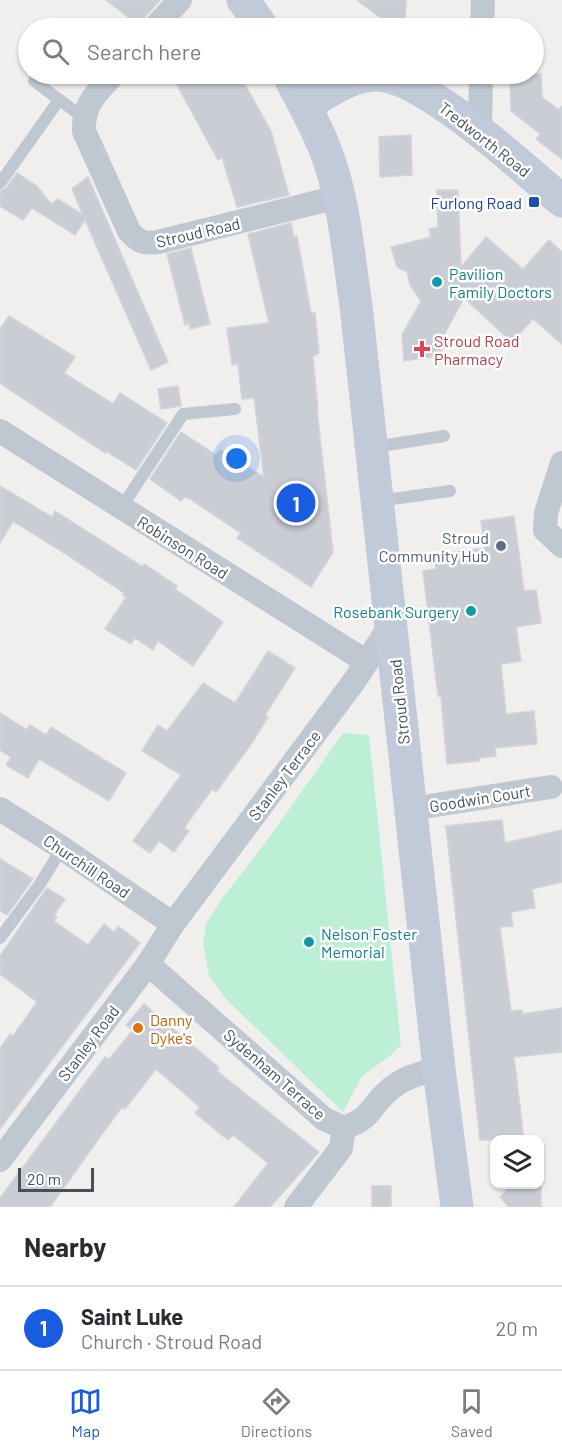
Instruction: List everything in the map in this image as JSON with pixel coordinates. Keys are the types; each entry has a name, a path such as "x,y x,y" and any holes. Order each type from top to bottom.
{"main road":[{"path":"243,0 256,18"},
{"name":"Stroud Road","path":"293,84 323,145 338,197 356,306 439,1069 457,1207"},
{"name":"Tredworth Road","path":"305,106 345,84"},
{"name":"Tredworth Road","path":"404,84 422,92 480,132 562,201"}],"street":[{"path":"163,18 180,0"},
{"path":"482,18 483,0"},
{"path":"84,118 87,106 106,84"},
{"path":"480,132 481,84"},
{"name":"Stroud Road","path":"84,118 84,131 129,231 136,239 146,244 338,197"},
{"name":"Robinson Road","path":"0,431 367,662"},
{"path":"562,463 546,513 545,530 562,546"},
{"name":"Stanley Terrace","path":"173,924 367,662 391,624"},
{"name":"Goodwin Court","path":"410,809 551,787"},
{"name":"Churchill Road","path":"0,809 62,848 173,924"},
{"name":"Stanley Road","path":"0,1160 148,964 173,924"},
{"name":"Sydenham Terrace","path":"148,964 324,1119 344,1128 368,1116 388,1090 405,1079 439,1069"},
{"path":"296,1207 341,1149 344,1128"}],"lane":[{"path":"38,84 84,118"},
{"path":"0,183 59,100"},
{"path":"121,508 183,414 236,409"},
{"path":"372,447 444,436"},
{"path":"378,501 450,490"},
{"path":"0,938 40,884 62,848"}],"green space":[{"path":"343,733 369,735 401,1045 362,1076 343,1112 225,998 209,976 203,944 206,924 221,900 268,839"}],"building":[{"path":"106,0 160,0 144,18 130,18"},
{"path":"357,0 406,0 405,18 381,18"},
{"path":"176,84 245,84 271,131 289,195 237,207 222,157 218,160"},
{"path":"510,84 541,84 542,97 559,110 562,106 562,159 536,139 540,134 511,111"},
{"path":"411,135 412,175 380,177 379,137"},
{"path":"17,173 37,186 51,204 58,199 83,215 72,189 88,177 168,362 151,370 85,220 75,235 32,208 23,220 0,206 0,191 6,188"},
{"path":"437,190 458,190 461,267 486,237 523,269 549,240 562,252 562,344 533,319 512,342 464,298 444,335 448,339 438,356 404,361 402,335 421,301 410,285 407,272 397,267 391,247 431,237 429,229 438,227"},
{"path":"291,223 294,237 297,236 311,313 315,313 319,353 313,357 317,411 333,552 311,587 237,538 241,533 190,499 184,497 181,501 150,479 181,432 216,455 220,450 264,477 254,398 242,399 238,364 232,365 227,328 269,323 248,234"},
{"path":"191,248 210,324 190,329 189,323 185,325 167,254"},
{"path":"9,316 75,357 64,373 113,404 120,393 167,423 136,470 106,451 105,453 0,383 0,329"},
{"path":"178,386 181,406 161,409 158,389"},
{"path":"0,486 52,517 55,511 143,567 144,564 177,586 175,589 223,622 193,666 158,641 153,650 135,638 131,644 105,629 126,597 124,593 61,551 13,521 0,543"},
{"path":"514,516 524,591 536,590 541,623 516,627 521,661 501,664 506,714 534,711 537,744 495,748 496,756 479,758 479,761 447,764 441,696 438,696 423,571 436,569 434,555 485,548 481,521"},
{"path":"268,651 295,668 265,715 268,717 216,792 212,789 184,828 189,831 174,852 159,841 150,853 133,841 181,775 142,751 158,725 167,731 203,683 235,703"},
{"path":"0,713 27,730 30,725 46,735 51,727 126,773 109,801 39,759 28,778 6,765 11,757 0,750"},
{"path":"502,820 505,843 562,830 562,882 532,889 535,908 511,912 513,926 500,927 511,1011 522,1010 523,1014 562,1008 562,1052 514,1057 523,1135 490,1135 490,1140 480,1140 446,826"},
{"path":"0,859 33,879 7,915 0,911"},
{"path":"47,888 65,899 54,915 57,917 54,921 88,945 104,924 114,932 118,926 140,943 0,1129 0,1048 10,1034 13,1036 37,1002 0,974 0,956"},
{"path":"144,1004 219,1068 217,1071 319,1152 270,1207 234,1207 268,1163 233,1135 228,1140 195,1113 200,1107 156,1069 125,1109 122,1107 50,1207 0,1207 0,1198 105,1057 109,1059 133,1030 126,1025"},
{"path":"372,1186 391,1186 391,1207 372,1207"},
{"path":"506,1189 541,1189 541,1207 509,1207 500,1197"}],"place":[{"name":"Furlong Road","path":"534,202"},
{"name":"Pavilion Family Doctors","path":"437,282"},
{"name":"Stroud Road Pharmacy","path":"422,349"},
{"name":"Saint Luke","path":"296,503"},
{"name":"Stroud Community Hub","path":"501,546"},
{"name":"Rosebank Surgery","path":"471,611"},
{"name":"Nelson Foster Memorial","path":"309,942"},
{"name":"Danny Dyke's","path":"138,1028"}]}
